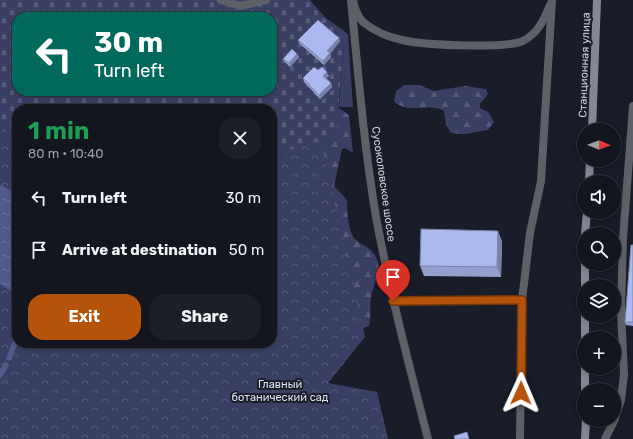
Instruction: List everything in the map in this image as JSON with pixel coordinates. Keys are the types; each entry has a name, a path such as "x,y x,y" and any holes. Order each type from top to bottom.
{"main road":[{"name":"Станционная улица","path":"592,123 597,0"},
{"path":"585,439 586,427"}],"street":[{"path":"221,0 240,6 266,0"},
{"path":"352,0 362,21 390,37 403,40 496,45 508,45 522,41 534,34 543,22 552,0"},
{"name":"Сусоколовское шоссе","path":"352,0 366,144 376,216 393,301 428,439"},
{"path":"520,439 522,300 530,233 542,181 552,0"},
{"path":"605,439 622,400 624,375 621,310 623,247 633,106"},
{"path":"393,301 522,300"}],"green space":[{"path":"0,0 310,0 344,42 336,137 277,154 277,104 12,104 12,139 0,128"},
{"path":"310,0 326,18 348,34 353,107 339,107 344,42"},
{"path":"405,85 419,85 434,91 465,86 486,89 488,94 480,104 480,108 488,112 494,122 488,130 466,134 451,133 446,124 444,111 432,108 405,107 394,101 396,91"},
{"path":"336,106 349,115 353,153 345,148 342,149 334,186 347,200 348,220 355,239 372,252 378,265 377,276 371,298 369,326 361,329 287,153 300,136"},
{"name":"Главный ботанический сад","path":"0,128 12,139 12,348 277,348 277,154 321,141 365,337 328,383 377,392 388,439 0,439"}],"water":[{"path":"0,185 12,191 12,292 0,284"}],"building":[{"path":"318,20 339,38 327,51 330,53 323,61 298,40"},
{"path":"292,49 297,54 289,63 283,59"},
{"path":"314,67 318,70 322,67 327,72 323,76 331,83 319,95 303,78"},
{"path":"421,229 498,231 497,267 420,266"},
{"path":"631,245 633,245 633,322 625,322"},
{"path":"467,432 469,439 455,439 454,436"}],"waterway":[{"path":"9,358 13,348"},
{"path":"0,375 6,365"}],"route":[{"path":"393,301 522,300 521,393"}]}
